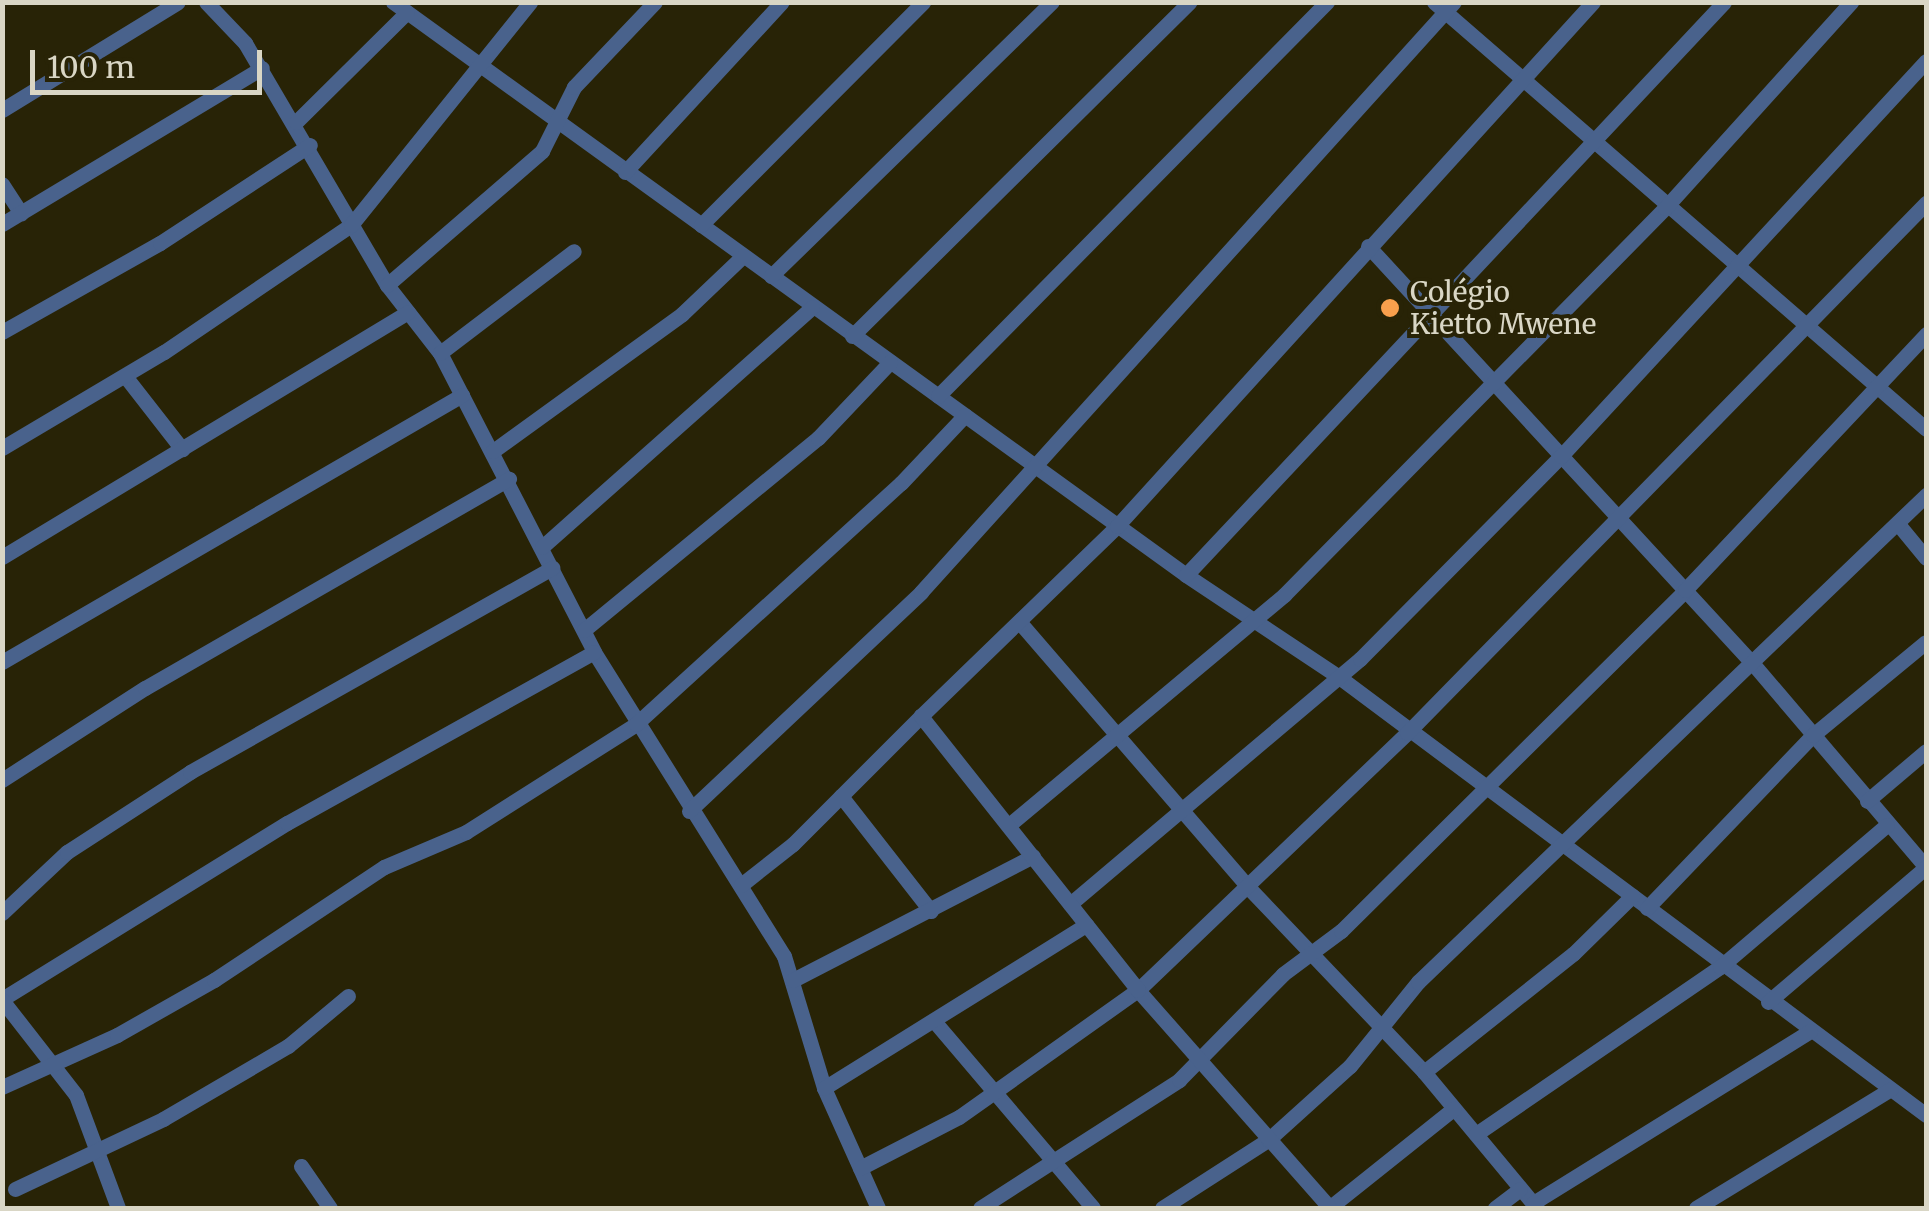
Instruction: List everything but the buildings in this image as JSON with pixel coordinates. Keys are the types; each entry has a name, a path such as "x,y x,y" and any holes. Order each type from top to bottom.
{"street":[{"path":"2,110 178,2"},
{"path":"206,2 262,68 310,145 387,285 440,353 594,652 688,811 741,885 793,980 824,1088 878,1208"},
{"path":"2,448 126,376 351,225 476,61 530,2"},
{"path":"387,285 542,151 554,118 574,87 655,2"},
{"path":"625,172 782,2"},
{"path":"701,226 923,2"},
{"path":"771,276 1052,2"},
{"path":"852,336 1190,2"},
{"path":"938,396 1327,2"},
{"path":"741,885 1022,624 1117,526 1594,2"},
{"path":"1186,575 1594,146 1724,2"},
{"path":"1009,825 1254,620 1665,208 1852,2"},
{"path":"688,811 922,592 1039,468 1445,6 1520,81 1594,146 1926,428"},
{"path":"296,122 400,7 1117,526 1338,677 1407,733 1632,896 1720,967 1926,1115"},
{"path":"1070,904 1338,677 1561,456 1926,61"},
{"path":"2,224 262,68"},
{"path":"2,332 160,244 310,145"},
{"path":"2,184 21,213"},
{"path":"860,1168 992,1094 1138,990 1407,733 1808,329 1926,203"},
{"path":"1368,246 1754,665 1926,867 1768,1002"},
{"path":"440,353 574,252"},
{"path":"493,451 682,314 744,256"},
{"path":"542,547 812,307"},
{"path":"2,557 408,312"},
{"path":"980,1208 1052,1164 1199,1060 1685,590 1926,334"},
{"path":"584,630 818,438 890,362"},
{"path":"126,376 182,449"},
{"path":"2,662 462,395"},
{"path":"2,1086 57,1063 253,958 384,867 466,832 636,724 888,495 965,415"},
{"path":"2,780 145,688 508,479"},
{"path":"1162,1208 1268,1140 1350,1066 1418,982 1754,665 1926,495"},
{"path":"1898,524 1926,558"},
{"path":"2,912 67,852 190,772 552,568"},
{"path":"1022,624 1248,886 1314,951 1424,1072 1535,1206 1810,1032"},
{"path":"1647,908 1812,735 1926,642"},
{"path":"118,1208 101,1150 57,1063 2,1000 286,824 594,652"},
{"path":"920,716 1138,990 1330,1208 1454,1110"},
{"path":"1868,801 1926,752"},
{"path":"840,796 931,911"},
{"path":"1476,1134 1720,967 1887,825"},
{"path":"793,980 1032,856"},
{"path":"1424,1072 1573,954 1632,896"},
{"path":"824,1088 1086,925"},
{"path":"15,1189 101,1150 288,1046 348,996"},
{"path":"934,1021 1092,1208"},
{"path":"1696,1208 1891,1089"},
{"path":"300,1166 330,1208"},
{"path":"1495,1208 1520,1188"}],"place":[{"name":"Colégio Kietto Mwene","path":"1390,308"}]}
